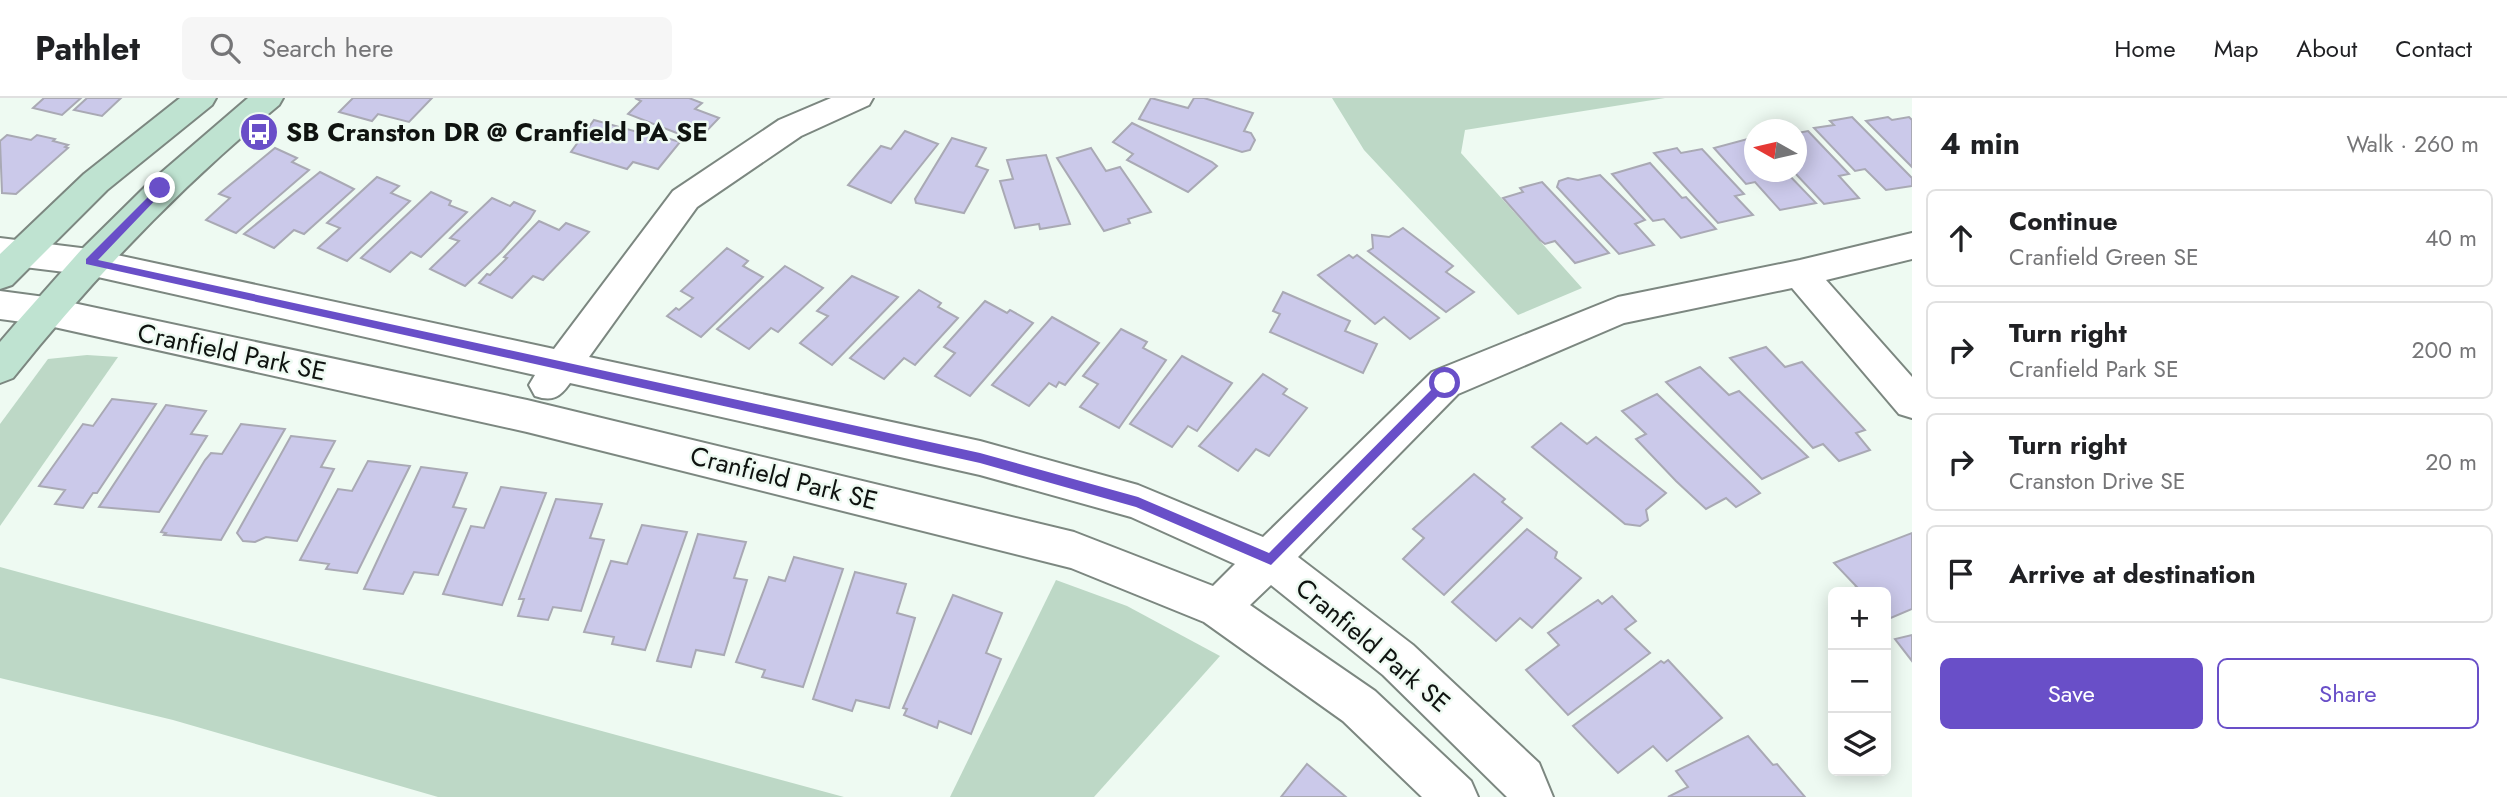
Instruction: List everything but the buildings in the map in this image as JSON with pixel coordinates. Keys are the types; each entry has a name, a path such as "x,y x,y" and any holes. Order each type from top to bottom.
{"street":[{"path":"7,260 173,117 201,98"},
{"path":"0,368 45,311 160,188 268,98"},
{"path":"527,416 560,367 685,199 790,128 858,98"},
{"path":"1219,608 1271,560 1445,383 1618,312 1912,246"},
{"name":"Cranfield Park SE","path":"7,260 89,262 980,458 1138,502 1271,560 1398,660 1523,779 1530,797"},
{"path":"1800,273 1912,403"},
{"name":"Cranfield Park SE","path":"0,305 45,311 527,416 1074,550 1219,608 1359,706 1455,797"}],"green space":[{"path":"1332,98 1665,98 1465,130 1461,153 1582,288 1518,315 1364,150"},
{"path":"87,355 118,357 0,526 0,424 48,359"},
{"path":"0,567 844,797 438,797 173,720 0,678"},
{"path":"1056,580 1127,606 1220,656 1094,797 950,797"}],"place":[{"name":"SB Cranston DR @ Cranfield PA SE","path":"259,132"}],"route":[{"path":"160,188 89,262 980,458 1138,502 1271,560 1445,383"}]}
